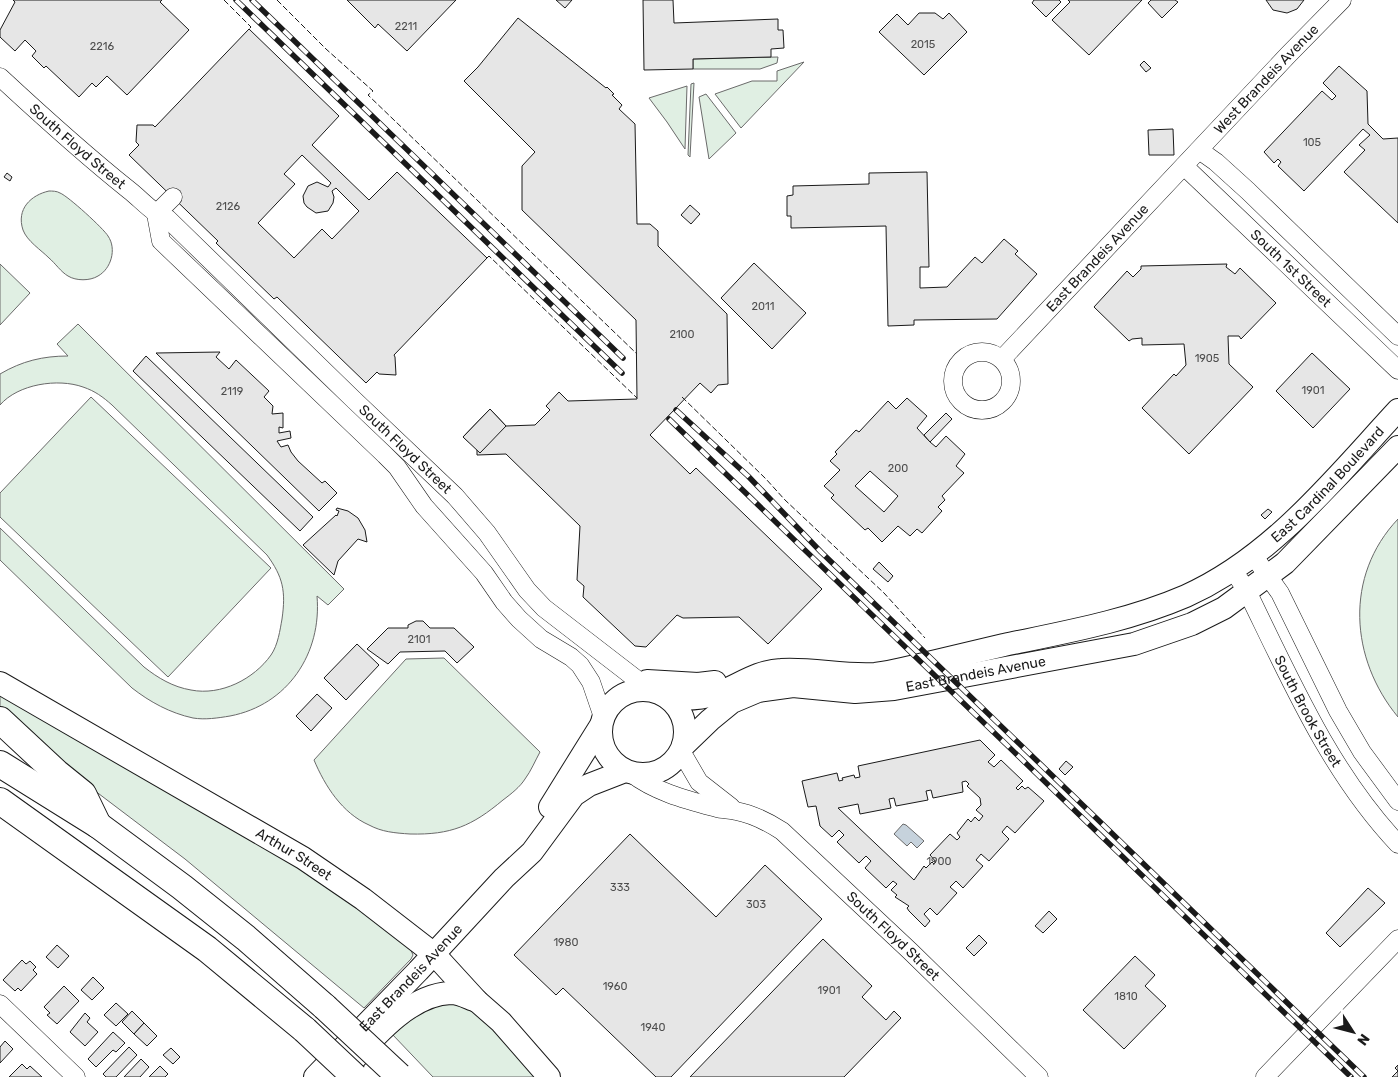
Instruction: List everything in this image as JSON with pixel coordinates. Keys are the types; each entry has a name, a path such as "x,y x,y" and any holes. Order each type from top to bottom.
{"highway":[{"path":"0,720 57,773 83,794 98,825"},
{"path":"0,764 98,825 182,887 246,938 325,1006 399,1077"},
{"path":"0,801 207,949 305,1030 355,1077"}],"main road":[{"name":"East Cardinal Boulevard","path":"1253,555 1272,541 1321,493 1398,410"},
{"name":"East Cardinal Boulevard","path":"1269,576 1294,554 1398,447"},
{"name":"East Brandeis Avenue","path":"649,688 682,700 718,693 760,673 790,669 859,674 896,671 973,652 1110,623 1141,613 1188,595 1233,570 1253,555"},
{"name":"East Brandeis Avenue","path":"682,749 710,720 732,702 758,691 793,686 855,692 894,689 1134,644 1192,624 1224,608 1269,576"},
{"path":"649,688 648,682 698,684 760,673"},
{"name":"Arthur Street","path":"0,683 302,858 363,899 434,954 478,1001 501,1022 549,1077"},
{"path":"649,688 676,704 682,714 685,724 685,735 682,749 673,762 663,770 644,774 628,772 617,766 607,755 601,741 602,721 607,708 621,695 630,691 649,688"},
{"name":"East Brandeis Avenue","path":"504,878 602,721"},
{"name":"East Brandeis Avenue","path":"315,1077 434,954 504,878 532,852 574,795 589,785 628,772"},
{"path":"338,1077 386,1026 407,1009 431,996 453,993 478,1001"}],"street":[{"name":"West Brandeis Avenue","path":"1192,158 1342,0"},
{"name":"South Floyd Street","path":"0,77 85,156 133,193 156,214 168,219 179,229 455,496 487,533 527,590 544,608 649,688"},
{"name":"South 1st Street","path":"1192,158 1216,162 1398,336"},
{"name":"South 1st Street","path":"1192,158 1398,370"},
{"name":"East Brandeis Avenue","path":"1002,360 1192,158"},
{"path":"156,214 173,197"},
{"name":"South Floyd Street","path":"156,214 161,240 391,461 424,506 484,573 504,602 519,619 548,644 571,657 580,665 591,682 602,721"},
{"name":"South Brook Street","path":"1253,555 1280,592 1338,711 1362,752 1398,801"},
{"name":"South Brook Street","path":"1233,570 1247,591 1323,740 1344,775 1370,811 1398,844"},
{"name":"South Floyd Street","path":"682,749 691,771 699,782 735,811"},
{"name":"South Floyd Street","path":"628,772 663,792 719,809 748,814 771,824 790,838 910,951 1039,1077"},
{"path":"1265,1077 1398,939"},
{"path":"0,1004 76,1077"}],"green space":[{"path":"778,57 777,63 760,69 693,69 693,59"},
{"path":"804,62 741,128 715,94 752,81 777,81 777,71"},
{"path":"694,83 690,157 688,155 691,84"},
{"path":"687,86 685,149 649,98"},
{"path":"706,94 736,133 709,159 699,97"},
{"path":"49,191 59,192 64,195 108,236 111,241 112,253 109,264 103,273 91,279 83,280 68,276 34,245 25,234 21,222 23,209 36,196"},
{"path":"0,264 30,293 0,325"},
{"path":"78,324 344,589 328,605 317,596 317,617 314,637 307,656 297,673 284,688 269,701 251,710 225,717 198,719 168,710 146,698 132,688 0,560 0,528 144,667 166,682 184,689 214,690 236,684 264,664 277,642 284,600 277,570 267,555 109,402 95,392 83,387 73,384 50,383 17,392 0,405 0,374 33,360 68,356 57,344"},
{"path":"91,397 271,568 168,677 0,517 0,493"},
{"path":"1398,519 1398,717 1382,694 1370,670 1363,644 1360,618 1362,591 1368,566 1381,541"},
{"path":"444,658 540,752 529,773 518,788 492,809 471,822 449,831 437,833 410,834 384,831 359,820 343,806 329,789 314,760 406,659"},
{"path":"0,694 330,886 410,948 413,955 411,959 364,1008 185,859 78,778 0,712"},
{"path":"447,1003 461,1005 474,1010 539,1077 433,1077 392,1034 420,1012"}],"shaded area":[{"path":"903,824 924,841 917,848 911,842 907,846 894,834"}],"building":[{"path":"13,0 162,0 160,2 189,30 127,95 107,76 96,87 92,83 79,97 46,66 44,68 32,56 36,51 25,40 15,51 0,37 0,30 15,2"},
{"path":"347,0 456,0 407,51 378,24 375,28"},
{"path":"556,0 572,0 565,8"},
{"path":"643,0 673,0 674,23 778,19 778,30 783,30 784,48 771,49 771,57 693,59 693,69 644,70"},
{"path":"1034,0 1059,0 1061,2 1046,17 1032,3"},
{"path":"1068,0 1142,0 1089,55 1052,20 1070,2"},
{"path":"1151,0 1175,0 1178,2 1162,18 1148,3"},
{"path":"1266,0 1304,0 1297,9 1287,13 1273,10"},
{"path":"919,13 935,13 943,19 949,13 967,32 924,75 879,32 897,14 908,25"},
{"path":"518,18 607,87 622,105 619,109 635,124 637,224 650,224 658,231 658,246 727,314 728,384 718,385 711,393 700,383 650,435 690,474 696,468 822,589 768,644 739,617 683,618 677,615 646,647 635,646 583,597 584,586 577,580 580,526 506,454 477,455 477,449 463,437 490,409 506,426 535,425 550,410 546,406 559,392 568,401 637,399 636,320 522,210 522,166 535,152 464,81 478,67"},
{"path":"249,29 339,116 312,145 369,200 397,172 487,258 394,355 396,375 379,374 377,372 366,383 277,297 274,299 216,243 218,241 129,155 139,145 136,142 137,125 153,125 155,127","holes":["302,155 331,183 328,187 317,182 308,186 303,196 307,207 316,213 328,211 333,203 332,191 336,188 359,211 332,239 322,229 294,258 258,223 295,184 284,174"]},
{"path":"1144,61 1151,68 1146,72 1140,65"},
{"path":"1339,66 1367,91 1368,124 1383,139 1398,138 1398,223 1344,172 1365,150 1359,145 1370,135 1363,129 1304,191 1278,166 1281,162 1278,159 1274,163 1264,152 1322,91 1332,100 1336,96 1323,83"},
{"path":"1173,129 1174,155 1149,155 1148,130"},
{"path":"927,172 929,267 920,267 920,288 947,287 975,257 982,263 1004,239 1018,251 1015,254 1037,274 997,319 914,320 914,325 888,326 886,226 791,228 791,216 787,216 787,196 793,195 793,186 869,184 869,173"},
{"path":"7,173 12,177 10,181 4,177"},
{"path":"690,205 700,214 691,224 681,215"},
{"path":"754,263 806,313 772,349 721,298"},
{"path":"1227,264 1226,267 1235,274 1240,268 1276,303 1241,339 1239,336 1228,336 1229,364 1253,387 1189,454 1142,408 1174,374 1176,376 1186,365 1184,344 1142,345 1142,338 1129,341 1094,307 1127,271 1133,277 1141,269 1141,266"},
{"path":"220,352 216,357 229,369 236,360 269,391 264,397 273,406 272,414 283,413 283,428 279,427 279,433 290,431 291,438 277,441 281,447 288,445 298,461 322,483 325,481 337,493 319,511 156,353"},
{"path":"1312,353 1350,389 1313,428 1276,391"},
{"path":"146,356 313,517 300,531 133,371"},
{"path":"907,398 927,416 917,428 936,447 946,436 965,454 956,466 964,473 942,496 945,500 938,507 942,511 922,533 917,529 910,536 898,526 882,542 868,528 865,530 831,498 834,495 824,486 840,470 830,461 837,454 835,452 856,430 859,432 888,401 896,409","holes":["870,471 898,496 884,512 855,486"]},
{"path":"490,409 506,426 480,453 463,437"},
{"path":"946,413 952,419 930,442 924,435"},
{"path":"337,508 348,511 358,518 365,530 367,542 358,539 338,561 334,575 303,545 337,516 339,511 336,510"},
{"path":"1268,509 1272,512 1265,519 1261,515"},
{"path":"879,562 893,576 888,582 873,569"},
{"path":"416,621 423,621 430,628 454,628 474,647 457,663 445,651 400,652 388,664 367,649 388,628 408,628 408,625"},
{"path":"357,644 379,665 346,700 324,678"},
{"path":"317,694 332,708 311,731 296,716"},
{"path":"980,740 995,755 988,762 994,767 1001,760 1023,781 1016,788 1018,790 1022,786 1025,789 1028,787 1044,801 1015,833 1007,826 1002,832 1009,839 989,861 981,854 976,860 983,866 963,888 956,881 950,887 957,893 937,915 930,908 924,914 930,921 925,927 909,911 907,908 909,906 895,897 897,895 891,890 897,884 893,881 886,888 865,868 871,861 866,856 859,863 837,842 844,835 839,830 832,837 820,826 816,806 808,807 802,781 837,773 839,781 843,780 842,778 854,775 855,778 860,777 858,766","holes":["966,781 969,784 967,786 980,798 981,805 976,810 983,816 979,821 975,817 971,822 968,819 957,833 960,837 957,840 950,834 930,855 936,862 934,864 932,862 926,868 924,866 914,880 838,808 858,804 860,814 891,808 889,799 894,798 896,806 928,800 926,791 931,790 933,798 963,792 962,782"]},
{"path":"1066,761 1073,767 1065,775 1059,769"},
{"path":"630,834 716,917 765,865 822,919 671,1077 656,1077 563,988 556,995 514,955"},
{"path":"1368,888 1385,903 1340,947 1326,933"},
{"path":"1049,911 1057,919 1043,933 1035,926"},
{"path":"979,935 987,943 974,956 966,948"},
{"path":"823,939 872,986 862,997 886,1020 894,1011 901,1018 844,1077 690,1077"},
{"path":"57,945 69,956 58,968 46,957"},
{"path":"1135,956 1155,975 1145,986 1166,1006 1124,1049 1083,1010"},
{"path":"22,960 26,964 30,961 36,967 33,970 37,974 21,991 18,988 15,991 3,980"},
{"path":"93,977 104,988 92,1000 81,990"},
{"path":"64,986 79,1001 57,1024 47,1015 50,1013 44,1007"},
{"path":"116,1003 128,1014 116,1026 104,1015"},
{"path":"132,1011 144,1023 134,1034 122,1022"},
{"path":"85,1013 90,1018 87,1022 98,1032 85,1046 70,1032"},
{"path":"144,1023 157,1036 147,1046 134,1034"},
{"path":"113,1032 125,1043 116,1052 113,1050 96,1067 88,1059"},
{"path":"5,1041 13,1049 0,1063 0,1047"},
{"path":"129,1047 137,1055 116,1077 106,1077 103,1074"},
{"path":"171,1048 180,1057 173,1064 163,1055"},
{"path":"141,1059 149,1067 140,1077 124,1077"},
{"path":"22,1064 27,1069 30,1066 42,1077 9,1077"},
{"path":"160,1066 168,1074 165,1077 149,1077"},
{"path":"1398,1071 1398,1077 1392,1077"}],"railway":[{"path":"236,0 622,373"},
{"path":"252,0 623,358"},
{"path":"676,410 748,476 821,552 1364,1077"},
{"path":"669,419 1351,1077"}],"fence":[{"path":"224,0 251,27 249,29"},
{"path":"277,0 326,49 373,91 368,95 637,354"},
{"path":"487,258 489,256 637,398"},
{"path":"682,397 785,500 884,593 925,638"}]}
